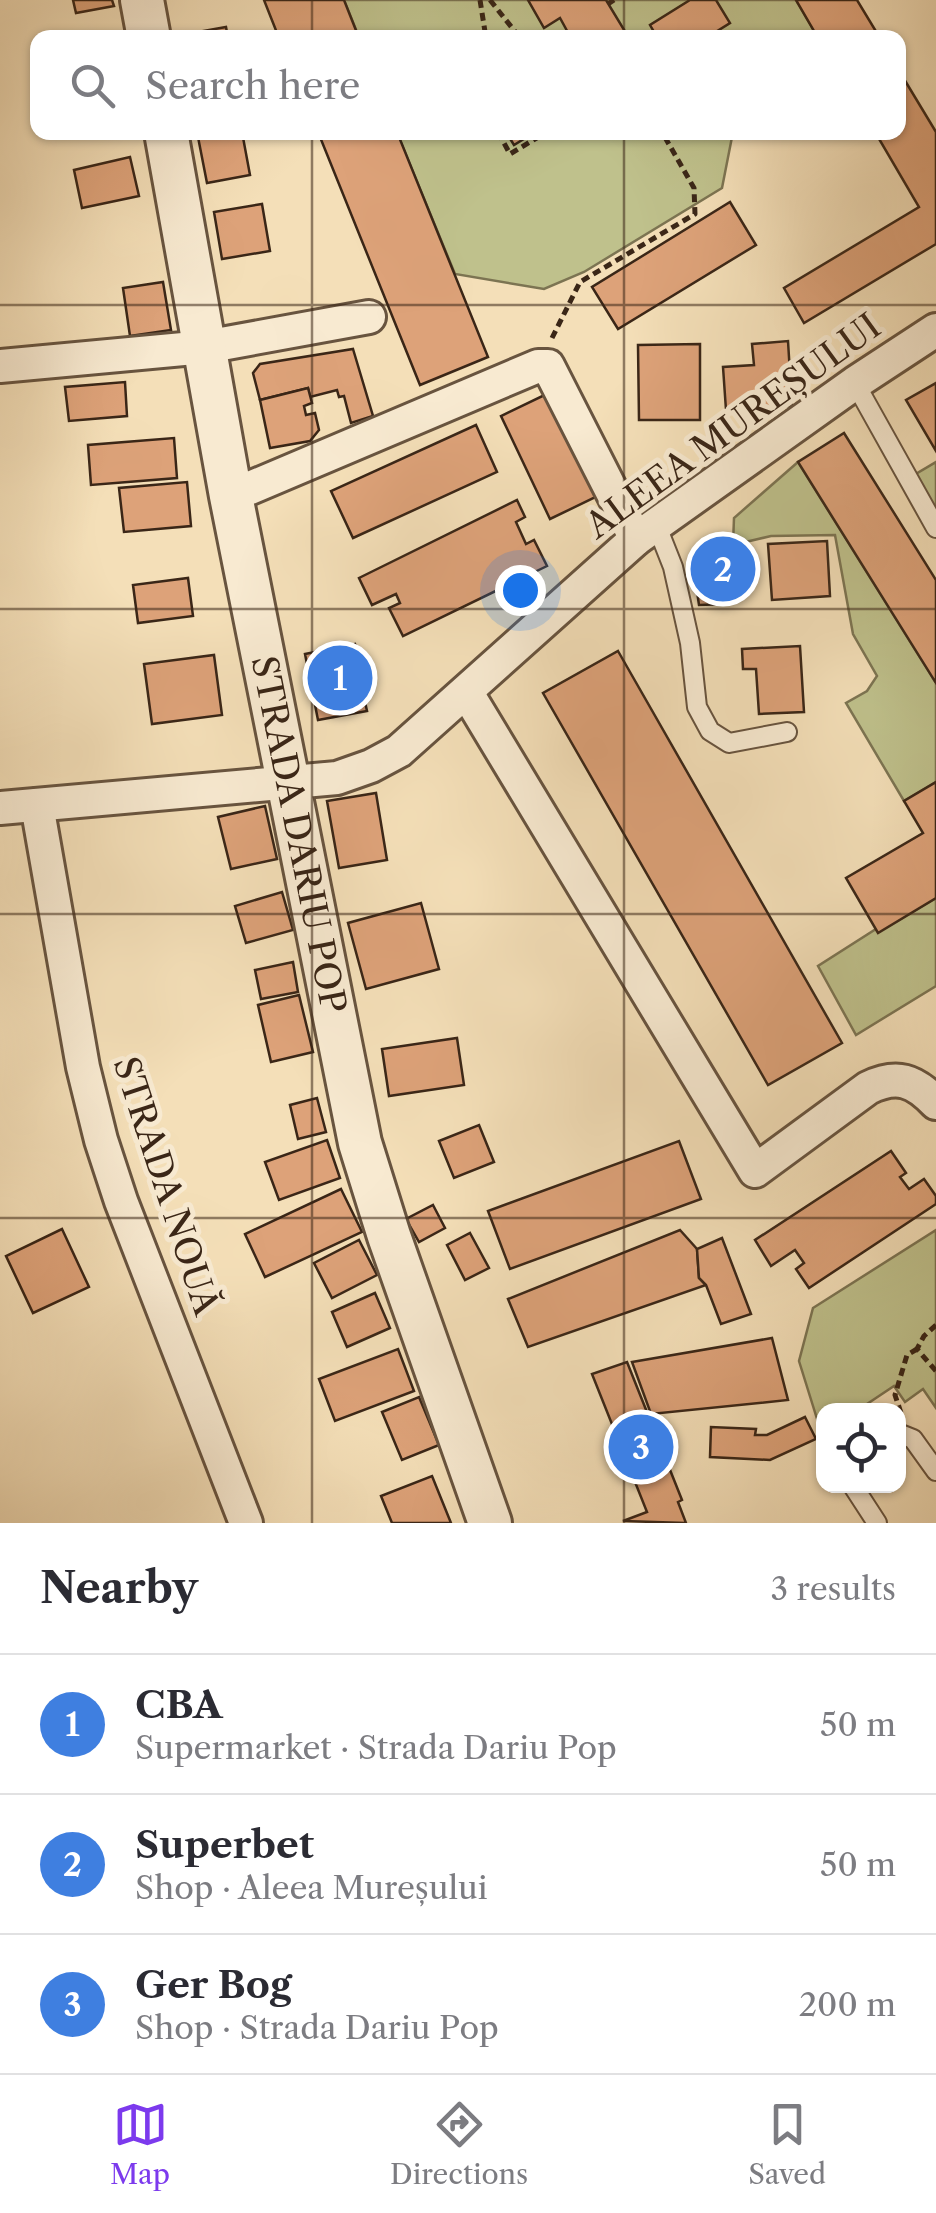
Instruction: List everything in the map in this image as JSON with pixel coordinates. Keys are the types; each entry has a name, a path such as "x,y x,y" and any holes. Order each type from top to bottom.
{"street":[{"path":"142,0 147,30"},
{"name":"STRADA DARIU POP","path":"167,140 230,496 360,1143 490,1523"},
{"path":"0,366 205,348 368,317"},
{"name":"ALEEA MUREȘULUI","path":"0,808 337,778 371,766 399,750 467,692 646,531 936,330"},
{"path":"230,496 538,366 548,366 646,531"},
{"path":"467,692 755,1171 868,1088 885,1080 904,1079 936,1103"},
{"name":"STRADA NOUĂ","path":"37,804 83,1067 101,1140 246,1523"}],"lane":[{"path":"855,383 936,528"},
{"path":"646,531 673,567 690,644 696,706 710,731 729,743 786,732"},
{"path":"906,1436 914,1439 936,1471"},
{"path":"858,1493 877,1523"}],"path":[{"path":"480,0 485,30"},
{"path":"490,0 514,30"},
{"path":"502,140 510,154 533,140"},
{"path":"538,366 580,282 696,214 694,188 667,140"},
{"path":"898,1403 895,1395 907,1355 917,1349 936,1325"},
{"path":"917,1349 936,1371"}],"green space":[{"path":"344,0 796,0 814,30 356,30"},
{"path":"400,140 731,140 722,188 584,272 544,289 455,274"},
{"path":"798,462 936,683 936,782 904,801 846,703 867,691 877,676 853,634 835,535 771,536 733,545 734,518"},
{"path":"936,462 936,528 909,478"},
{"path":"936,898 936,986 856,1035 818,966 876,929 878,932"},
{"path":"936,1230 936,1408 923,1389 905,1402 894,1386 868,1403 816,1403 816,1416 799,1361 813,1308"}],"building":[{"path":"73,0 112,0 114,6 76,13"},
{"path":"264,0 344,0 356,30 276,30"},
{"path":"528,0 606,0 624,30 567,30 560,18 544,28"},
{"path":"690,0 716,0 730,23 719,30 653,30 650,25"},
{"path":"796,0 857,0 875,30 813,30"},
{"path":"906,82 936,132 936,244 804,323 784,288 919,207 880,140 906,140"},
{"path":"199,140 243,140 250,175 207,183"},
{"path":"321,140 400,140 488,357 420,385"},
{"path":"130,157 139,196 82,208 74,170"},
{"path":"730,202 756,245 618,329 592,287"},
{"path":"262,204 270,251 222,259 214,212"},
{"path":"163,282 171,330 130,336 123,288"},
{"path":"788,341 792,406 726,410 723,367 754,365 752,344"},
{"path":"700,344 700,420 639,420 638,345"},
{"path":"353,349 373,416 351,423 344,396 339,397 337,390 310,397 308,388 260,400 253,373 260,364"},
{"path":"125,382 127,416 69,421 65,387"},
{"path":"936,383 936,451 906,400"},
{"path":"308,388 312,403 304,406 306,415 315,413 319,430 310,441 270,448 260,400"},
{"path":"557,389 606,492 550,519 501,416"},
{"path":"476,425 497,472 353,538 331,491"},
{"path":"844,433 936,580 936,683 798,462"},
{"path":"174,438 177,478 91,485 88,445"},
{"path":"187,482 191,526 124,532 119,488"},
{"path":"517,500 525,517 516,522 526,544 534,540 547,566 403,636 389,608 400,603 396,594 372,605 359,578"},
{"path":"827,541 830,596 772,600 768,544"},
{"path":"747,548 753,580 725,587 728,604 699,605 692,558"},
{"path":"188,578 193,616 138,623 133,585"},
{"path":"355,644 360,665 366,664 372,691 363,693 367,711 318,720 305,654"},
{"path":"800,646 804,712 759,714 756,669 743,669 742,649"},
{"path":"618,651 842,1043 768,1085 543,693"},
{"path":"214,655 222,715 152,724 144,664"},
{"path":"936,782 936,898 878,933 846,878 923,833 904,801"},
{"path":"376,793 387,860 339,868 327,801"},
{"path":"265,806 277,859 231,869 218,817"},
{"path":"282,892 293,930 246,943 235,906"},
{"path":"421,903 439,969 366,989 348,923"},
{"path":"293,962 298,992 261,999 255,970"},
{"path":"299,995 313,1052 271,1062 258,1005"},
{"path":"457,1038 464,1085 389,1096 382,1049"},
{"path":"317,1098 326,1132 298,1139 290,1105"},
{"path":"479,1125 494,1162 454,1178 439,1141"},
{"path":"327,1140 340,1178 279,1200 265,1162"},
{"path":"679,1141 701,1199 510,1269 488,1211"},
{"path":"891,1151 906,1173 900,1177 909,1189 924,1179 936,1196 936,1204 809,1288 796,1269 804,1263 795,1250 771,1266 755,1240"},
{"path":"341,1189 362,1232 265,1277 245,1234"},
{"path":"433,1205 445,1228 419,1242 406,1219"},
{"path":"62,1229 89,1287 33,1313 6,1256"},
{"path":"680,1230 697,1249 699,1278 706,1285 528,1347 508,1299"},
{"path":"470,1233 489,1268 465,1280 447,1245"},
{"path":"722,1238 751,1314 721,1324 706,1285 699,1278 697,1249"},
{"path":"359,1240 377,1275 332,1298 314,1263"},
{"path":"375,1293 390,1328 347,1347 332,1312"},
{"path":"772,1338 788,1400 651,1414 632,1362"},
{"path":"398,1349 414,1391 335,1421 319,1379"},
{"path":"627,1362 682,1500 678,1502 686,1523 623,1521 647,1512 592,1374"},
{"path":"419,1397 439,1445 402,1460 382,1412"},
{"path":"805,1417 816,1439 770,1460 710,1457 711,1427 756,1429 755,1435 767,1435"},
{"path":"432,1476 451,1523 392,1523 381,1496"}],"place":[{"name":"Superbet","path":"723,569"},
{"name":"CBA","path":"340,678"},
{"name":"Ger Bog","path":"641,1447"}]}
